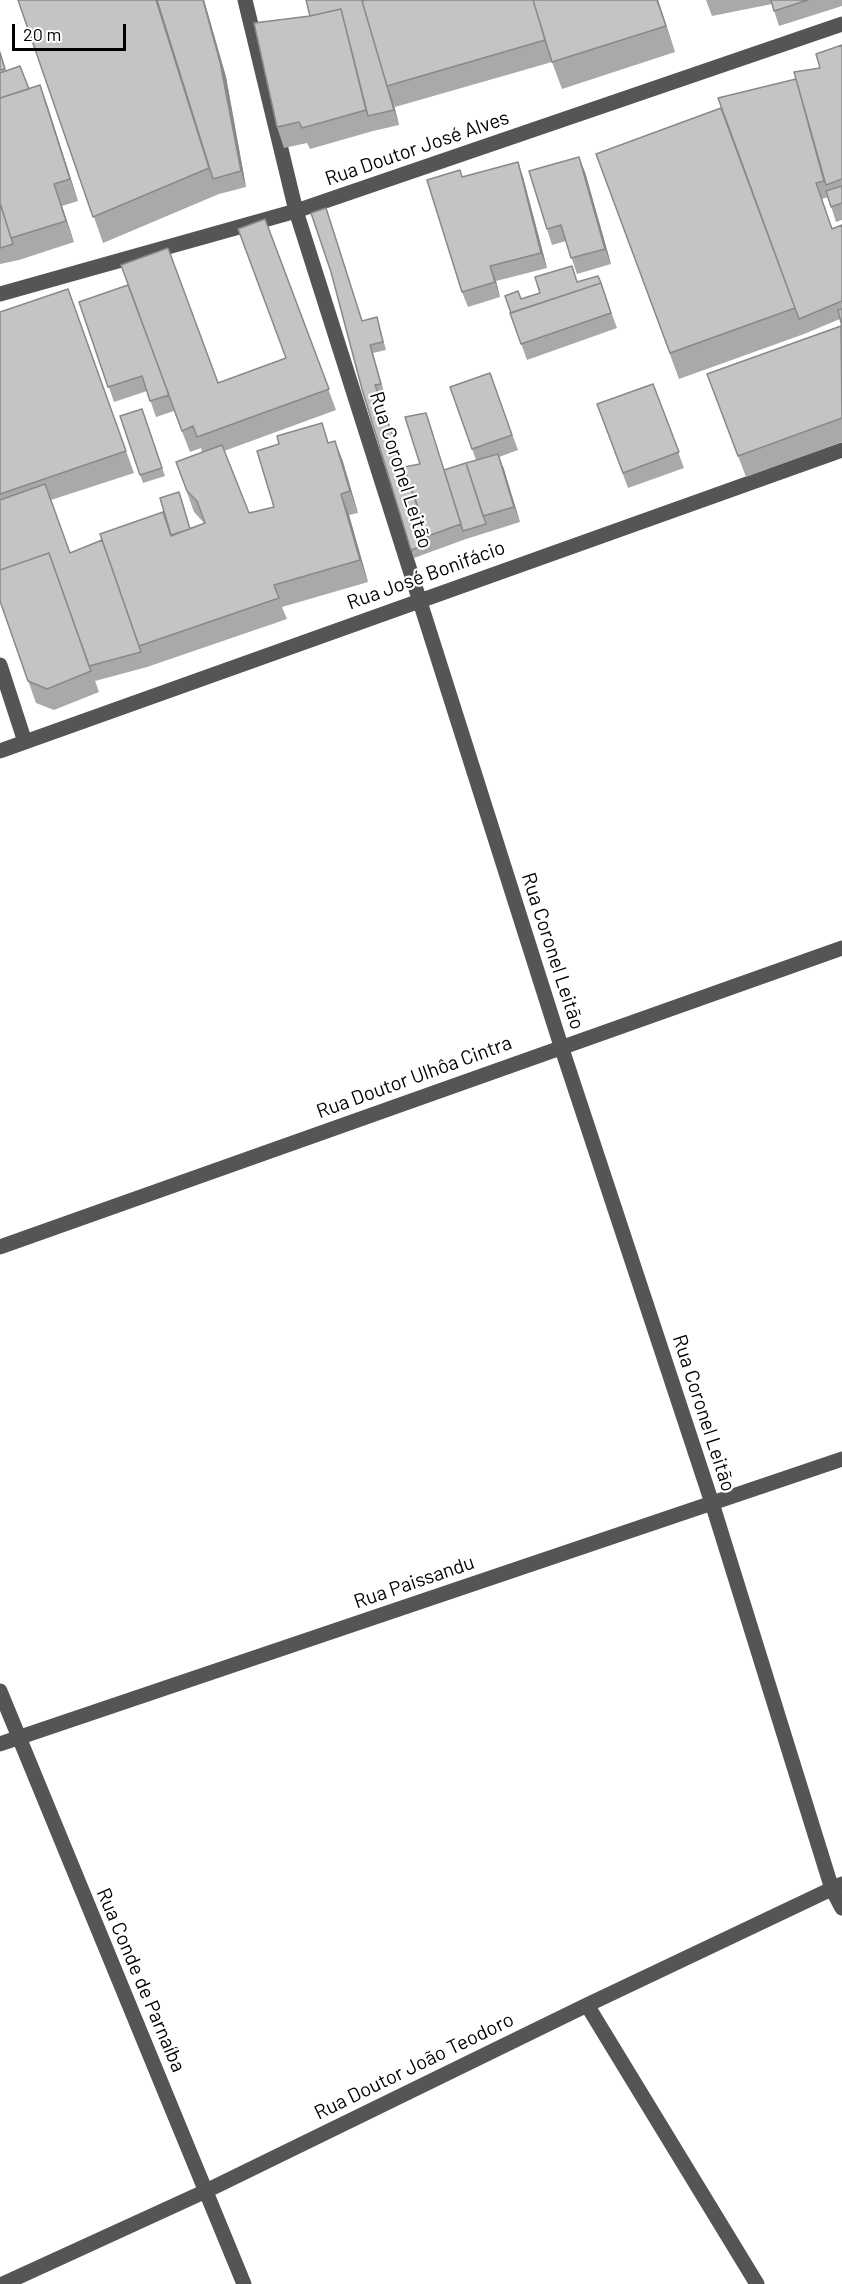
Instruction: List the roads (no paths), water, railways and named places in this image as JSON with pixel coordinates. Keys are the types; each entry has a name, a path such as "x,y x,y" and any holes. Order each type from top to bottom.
{"street":[{"name":"Rua Coronel Leitão","path":"245,0 296,211 561,1046 842,1908"},
{"name":"Rua Doutor José Alves","path":"0,294 296,211 842,24"},
{"name":"Rua José Bonifácio","path":"0,751 419,599 842,450"},
{"path":"0,665 25,742"},
{"name":"Rua Doutor Ulhôa Cintra","path":"0,1247 842,948"},
{"name":"Rua Paissandu","path":"0,1744 842,1459"},
{"name":"Rua Conde de Parnaíba","path":"0,1691 244,2284"},
{"name":"Rua Doutor João Teodoro","path":"3,2284 206,2191 586,2005 837,1887"},
{"path":"586,2005 757,2284"}]}
